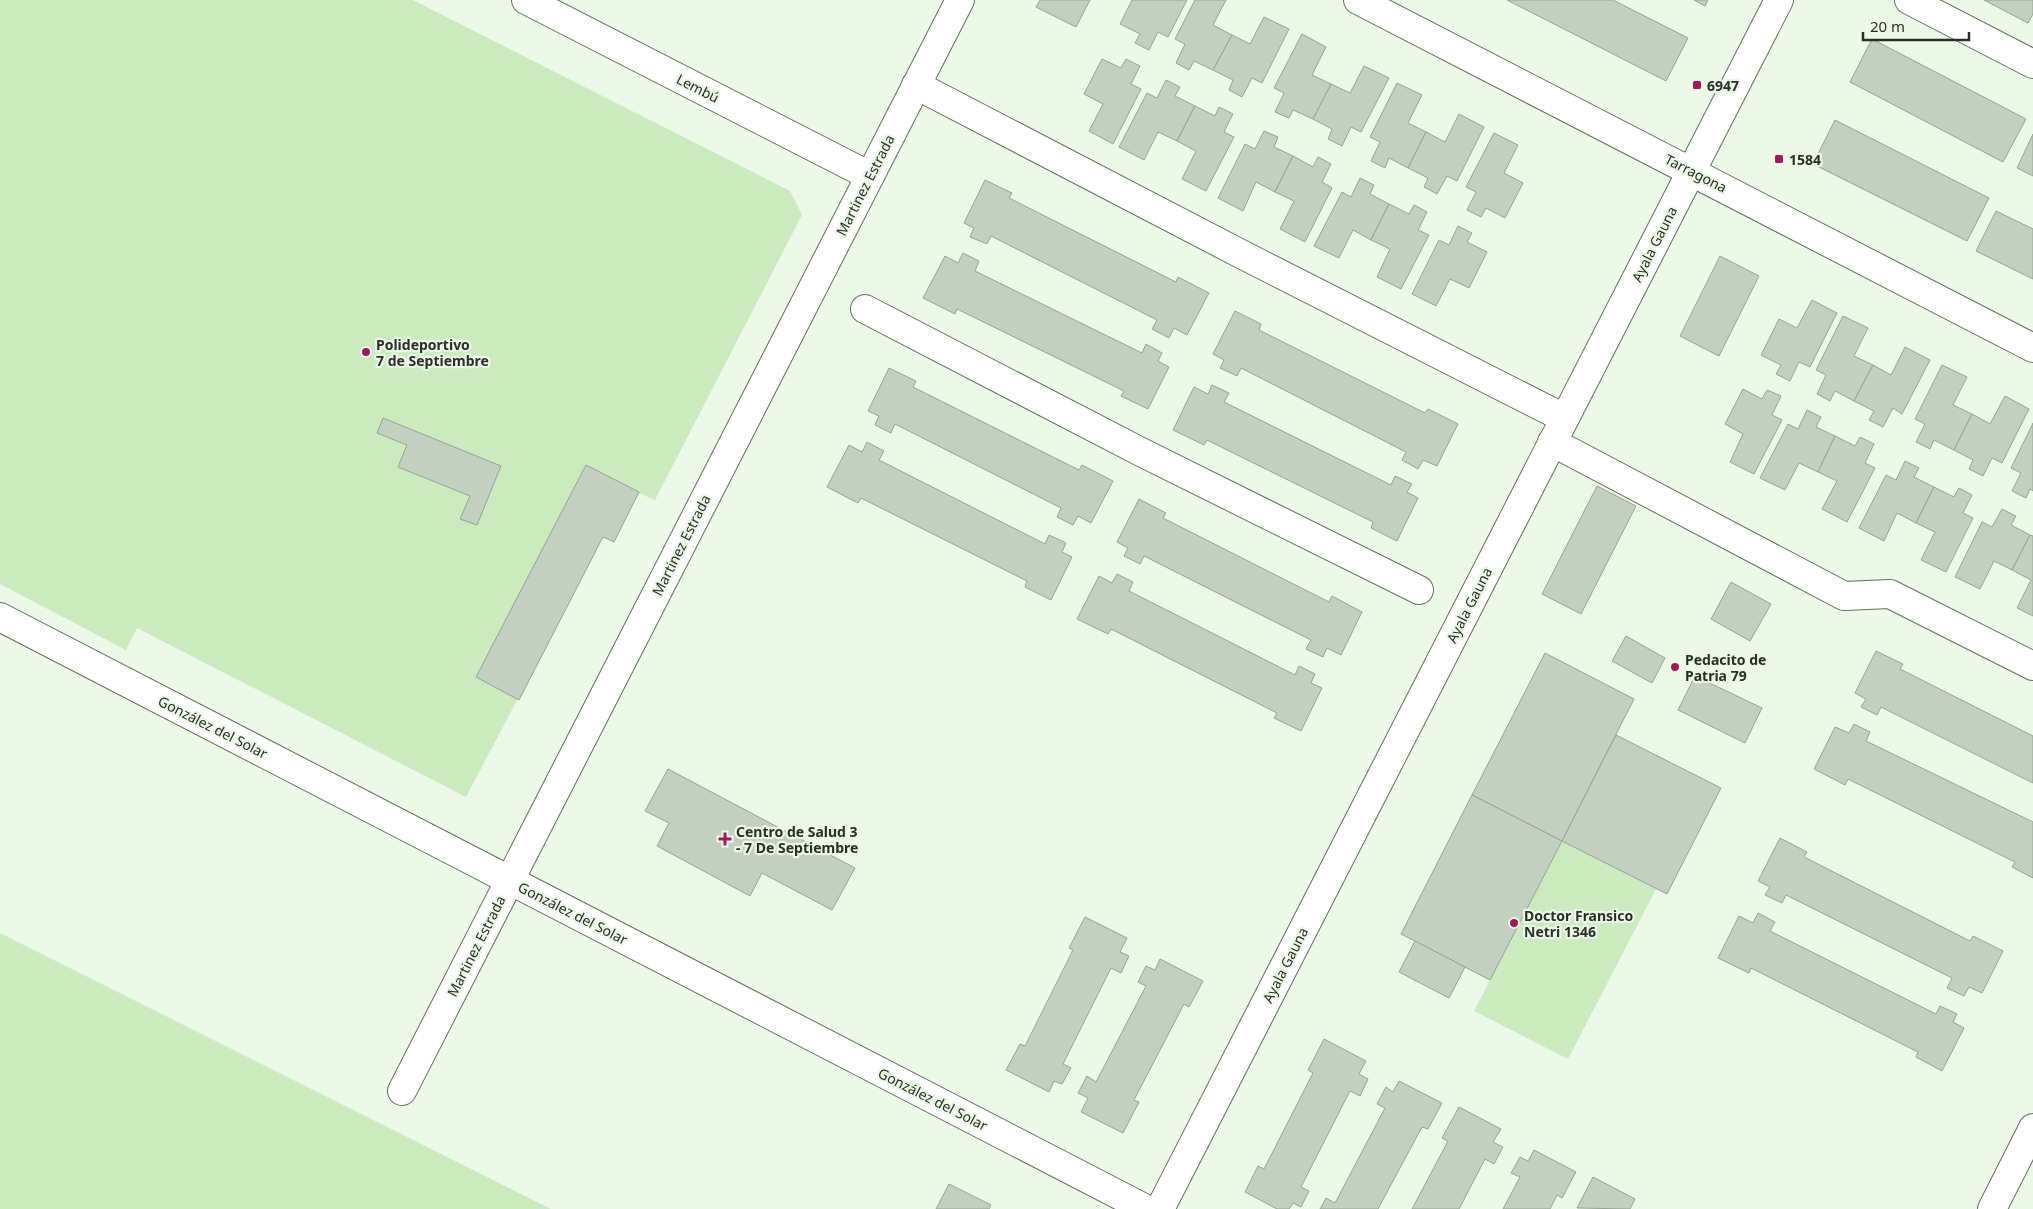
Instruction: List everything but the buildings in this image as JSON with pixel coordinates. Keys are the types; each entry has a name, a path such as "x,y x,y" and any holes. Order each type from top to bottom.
{"street":[{"name":"Lembú","path":"526,0 870,176"},
{"name":"Martinez Estrada","path":"402,1091 960,0"},
{"name":"Tarragona","path":"1358,0 2033,348"},
{"name":"Ayala Gauna","path":"1160,1209 1779,0"},
{"path":"1909,0 2033,64"},
{"path":"916,85 1242,254 1558,430 1844,596 1890,594 2033,666"},
{"path":"865,309 1141,452 1419,590"},
{"name":"González del Solar","path":"0,617 1146,1209"},
{"path":"1992,1209 2033,1128"}],"green space":[{"name":"Polideportivo 7 de Septiembre","path":"0,0 413,0 790,191 802,215 655,500 639,493 614,542 603,537 466,797 137,628 126,650 0,584"},
{"path":"1562,841 1656,889 1568,1059 1474,1011"},
{"path":"0,933 551,1209 0,1209"}],"place":[{"name":"6947","path":"1697,85"},
{"name":"1584","path":"1779,159"},
{"name":"Polideportivo 7 de Septiembre","path":"366,352"},
{"name":"Pedacito de Patria 79","path":"1675,667"},
{"name":"Centro de Salud 3 - 7 De Septiembre","path":"725,839"},
{"name":"Doctor Fransico Netri 1346","path":"1514,923"}]}
